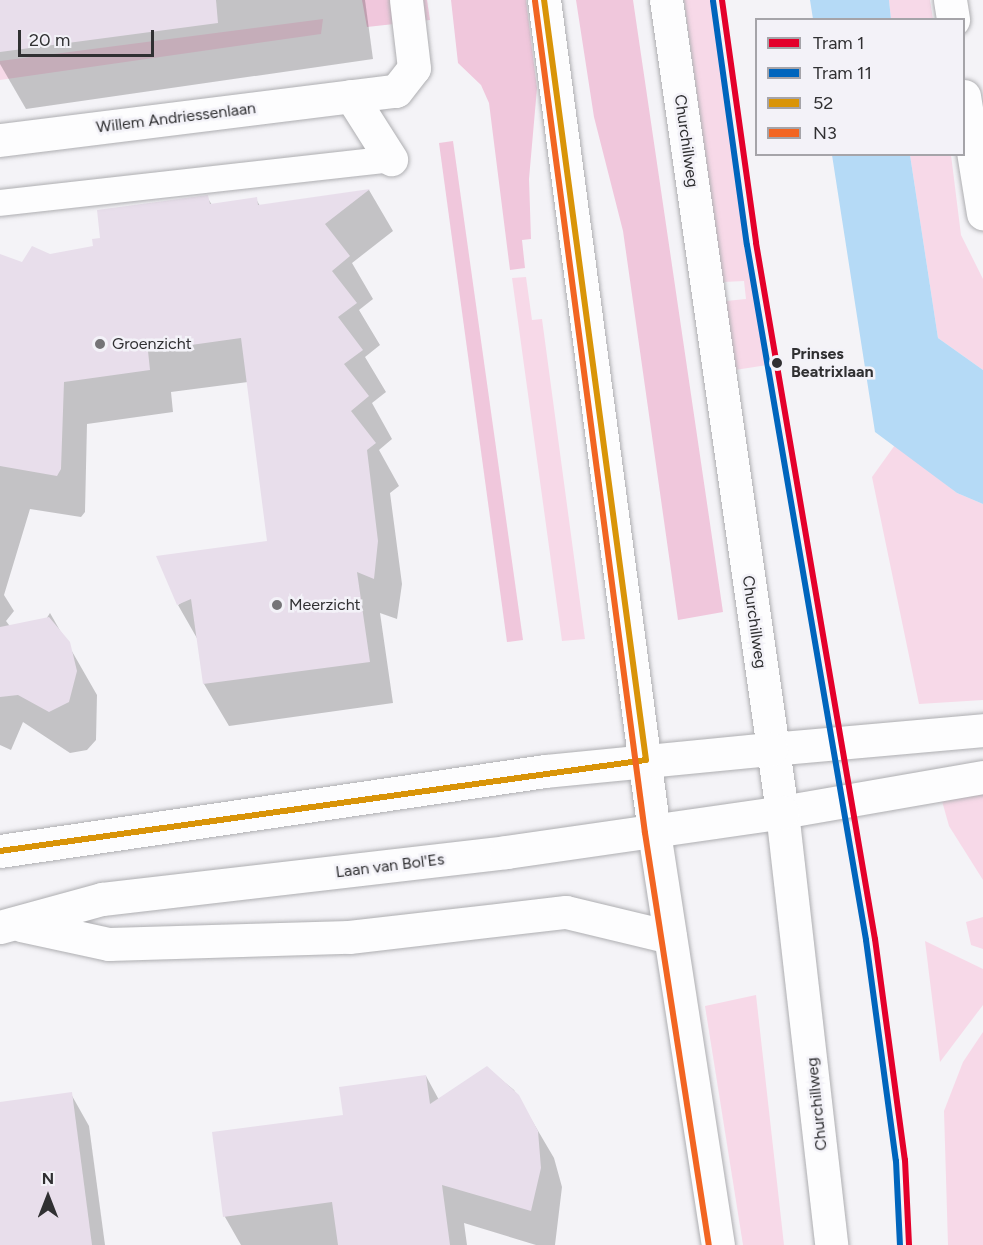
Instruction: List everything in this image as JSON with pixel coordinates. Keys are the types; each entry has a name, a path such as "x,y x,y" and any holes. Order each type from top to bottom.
{"main road":[{"name":"Willem Andriessenlaan","path":"0,140 396,92 414,68 406,0"},
{"path":"544,0 654,832 718,1245"},
{"name":"Churchillweg","path":"666,0 771,749 782,812 831,1245"},
{"path":"950,0 952,18"},
{"path":"351,96 391,159"},
{"path":"965,108 983,213"},
{"path":"0,851 646,760 983,730"},
{"path":"782,812 983,777"},
{"name":"Laan van Bol'Es","path":"9,926 102,899 654,832 782,812"},
{"path":"9,926 109,944 349,937 566,912 670,937"}],"lane":[{"path":"0,203 391,159"}],"shaded area":[{"path":"362,0 427,0 430,20 367,27"},
{"path":"451,0 526,0 537,88 529,179 531,239 522,240 525,268 510,270 489,103 481,85 458,63"},
{"path":"576,0 633,0 723,612 678,620 623,231 594,117"},
{"path":"684,0 715,0 767,365 735,370 726,301 746,299 744,281 723,282"},
{"path":"889,0 930,0 933,18 891,18"},
{"path":"323,19 321,34 0,80 0,61"},
{"path":"453,141 523,640 507,642 439,143"},
{"path":"910,156 951,156 961,235 983,279 983,370 938,338"},
{"path":"526,277 532,320 542,319 585,639 562,641 512,278"},
{"path":"895,445 957,493 983,504 983,700 919,704 872,477"},
{"path":"983,786 983,880 949,826 940,794"},
{"path":"983,917 983,949 971,945 966,922"},
{"path":"925,941 983,969 983,1005 940,1062"},
{"path":"756,995 784,1245 743,1245 705,1006"},
{"path":"983,1032 983,1245 948,1245 944,1111 963,1062"}],"water":[{"path":"810,0 889,0 891,18 813,18"},
{"path":"832,156 910,156 938,338 983,370 983,504 957,493 875,432"}],"building":[{"path":"0,0 216,0 218,23 0,52"},
{"name":"Groenzicht","path":"370,189 325,224 350,256 332,271 357,303 338,317 363,350 344,364 369,396 351,411 376,443 367,450 378,541 374,579 357,572 370,662 203,684 191,599 177,605 156,556 267,541 241,338 148,351 150,370 64,382 61,469 57,476 0,466 0,254 22,262 32,246 50,254 93,246 92,239 100,238 97,210 208,195 210,204 257,197 258,205"},
{"path":"49,617 70,642 77,671 69,702 49,712 18,695 0,697 0,627"},
{"path":"487,1066 519,1095 538,1131 541,1168 531,1211 442,1185 450,1245 338,1245 332,1202 223,1217 212,1132 343,1115 339,1087 426,1075 430,1104"},
{"path":"72,1092 92,1245 0,1245 0,1102"}],"tram line":[{"name":"1","path":"722,0 756,243 875,939 905,1160 909,1245"},
{"name":"11","path":"713,1 747,245 866,940 896,1161 900,1245"}],"transit line":[{"name":"52","path":"0,851 646,760 544,0"},
{"name":"N3","path":"535,1 645,833 709,1245"}],"place":[{"name":"Groenzicht","path":"100,344"},
{"name":"Prinses Beatrixlaan","path":"777,363"},
{"name":"Meerzicht","path":"277,605"}]}
